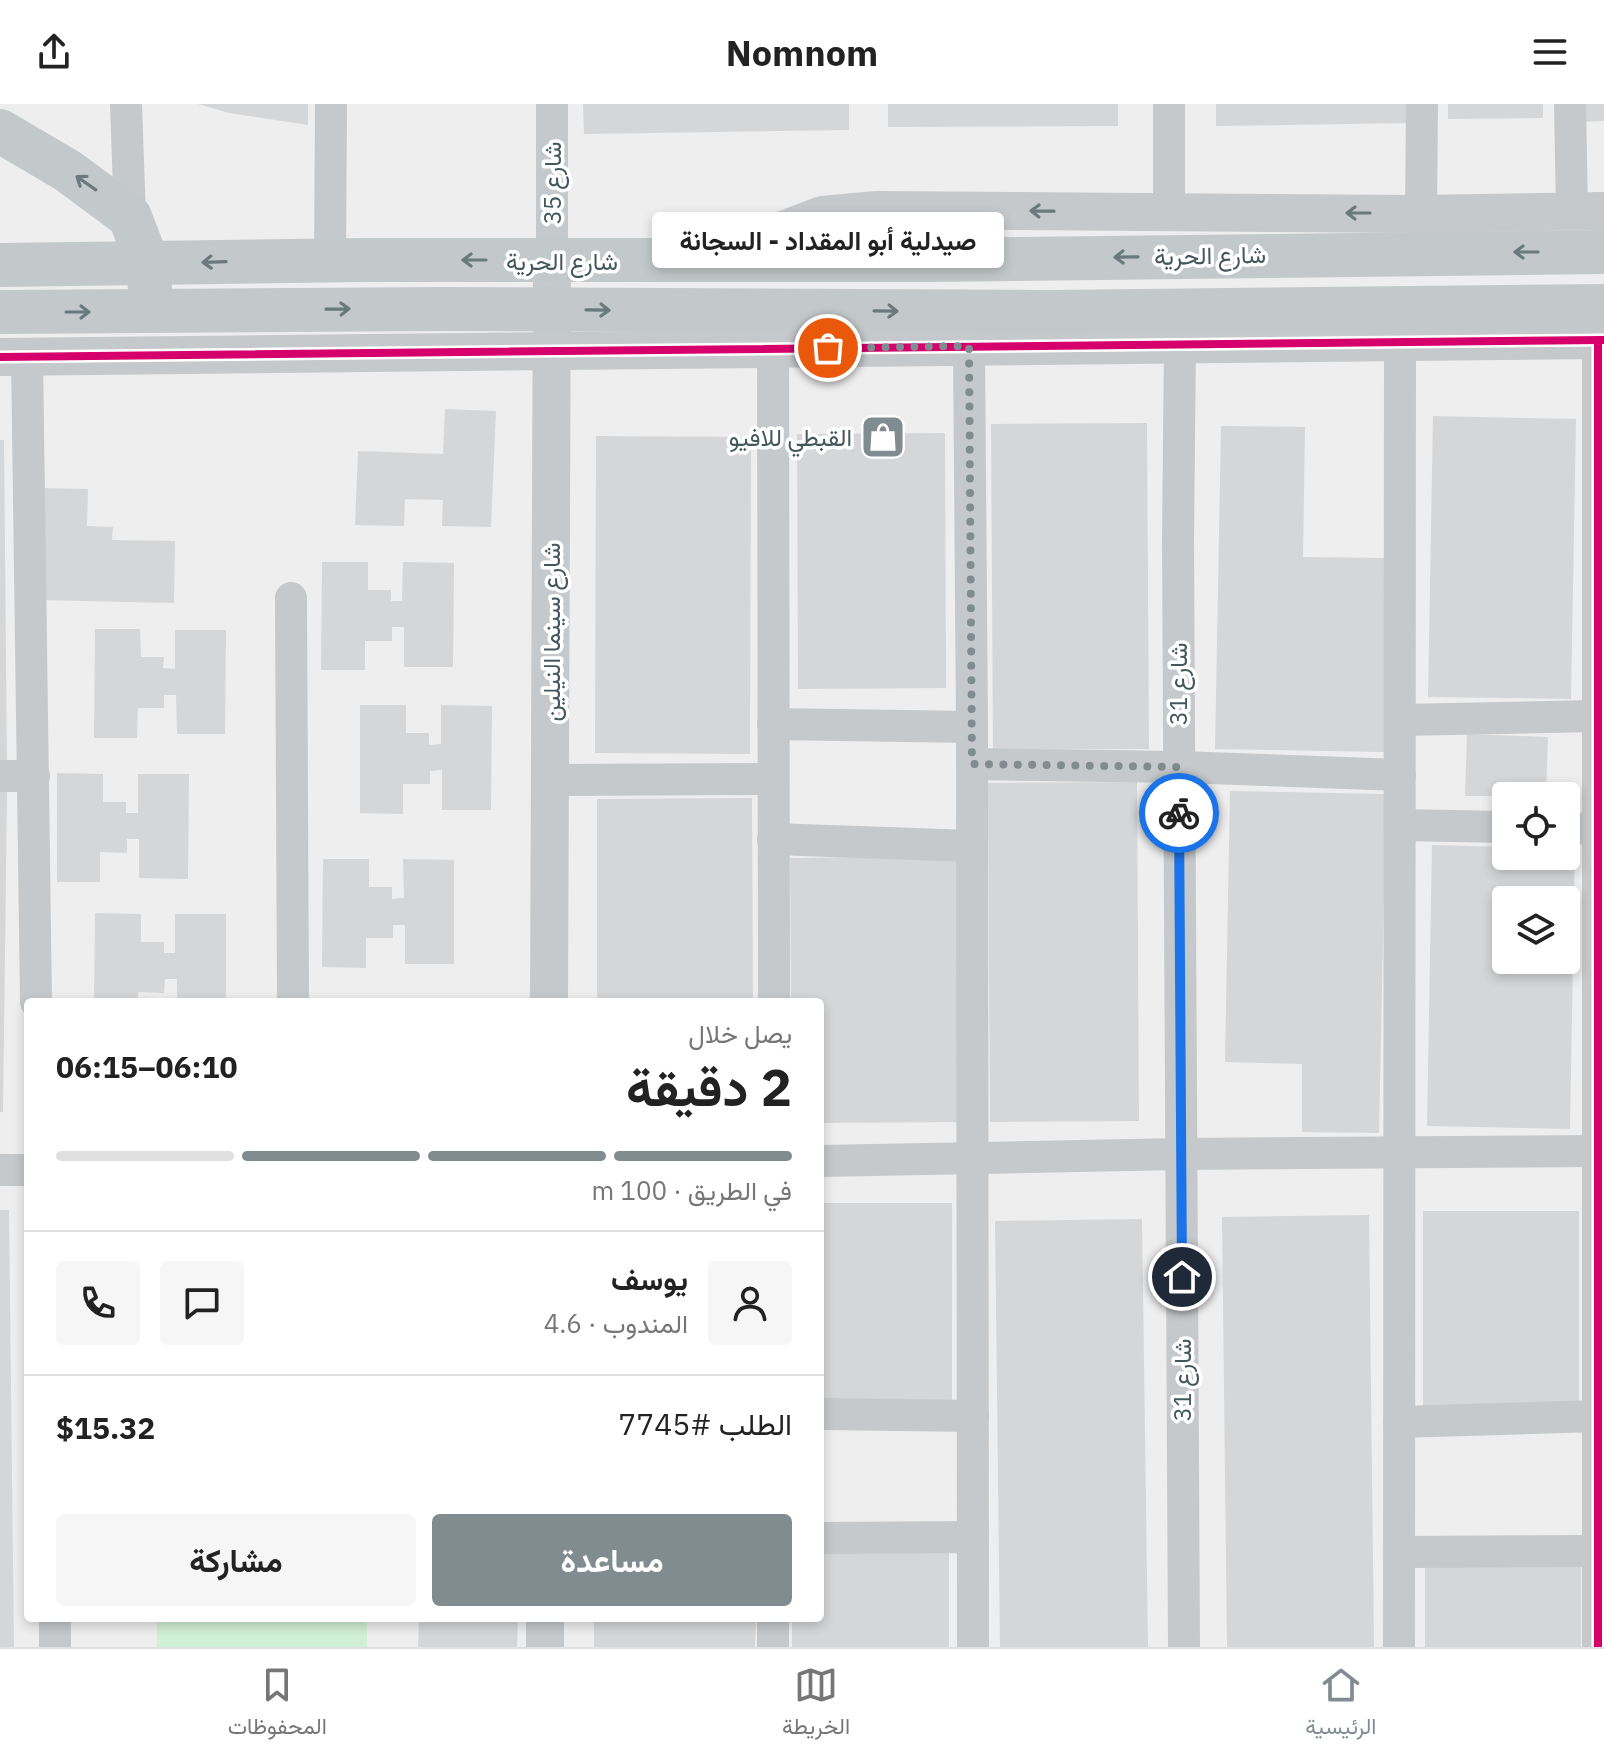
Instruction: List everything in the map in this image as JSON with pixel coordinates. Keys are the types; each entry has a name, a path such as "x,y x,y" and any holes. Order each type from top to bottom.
{"main road":[{"path":"0,131 68,171 130,217 148,264 153,312"},
{"name":"شارع الحرية","path":"0,265 928,260 1604,252"},
{"name":"شارع الحرية","path":"0,312 153,312 551,330 772,330 1077,312 1602,328"}],"street":[{"path":"126,104 130,217"},
{"path":"330,261 331,104"},
{"name":"شارع 35","path":"552,104 552,262"},
{"path":"1169,104 1169,212"},
{"path":"1421,214 1422,104"},
{"path":"717,260 822,215 877,210 1421,214 1588,211 1570,104"},
{"name":"شارع سينما النيلين","path":"549,998 552,262"},
{"path":"774,998 772,330 969,346 1400,342 1602,328 1598,716 1601,770 1598,829 1601,1151 1598,1647"},
{"path":"36,998 34,776 13,356 551,330"},
{"path":"1399,1647 1400,342"},
{"name":"شارع 31","path":"1180,344 1184,1647"},
{"path":"969,346 973,1647"},
{"path":"291,598 293,998"},
{"path":"1401,720 1598,716"},
{"path":"773,724 972,727"},
{"path":"972,764 1400,775"},
{"path":"0,776 34,776"},
{"path":"551,780 772,779"},
{"path":"1400,825 1492,827"},
{"path":"1580,828 1598,829"},
{"path":"773,839 972,846"},
{"path":"824,1161 1601,1151"},
{"path":"0,1170 24,1170"},
{"path":"824,1414 973,1416"},
{"path":"1399,1422 1598,1416"},
{"path":"824,1538 973,1537"},
{"path":"1399,1552 1598,1551"},
{"path":"55,1622 55,1647"},
{"path":"545,1622 545,1647"},
{"path":"773,1622 773,1647"}],"green space":[{"path":"157,1622 367,1622 367,1647 157,1647"}],"building":[{"path":"198,104 308,104 308,125 229,113"},
{"path":"583,104 849,104 849,130 584,134"},
{"path":"888,104 1118,104 1118,126 888,127"},
{"path":"1216,104 1409,104 1409,123 1216,126"},
{"path":"1448,104 1543,104 1543,118 1448,119"},
{"path":"1583,104 1604,104 1604,121 1584,122"},
{"path":"445,409 496,411 491,527 442,526 443,500 405,499 404,526 355,525 358,451 443,454"},
{"path":"1433,416 1576,419 1571,699 1428,697"},
{"path":"1147,423 1149,749 993,750 991,424"},
{"path":"1221,426 1305,427 1303,557 1388,558 1384,752 1215,749"},
{"path":"945,433 946,688 798,689 797,434"},
{"path":"596,436 751,437 750,754 595,753"},
{"path":"0,440 4,440 7,769 0,769"},
{"path":"41,488 88,489 87,526 113,527 112,540 175,541 174,603 39,600"},
{"path":"322,562 368,562 368,590 391,590 391,601 402,601 403,562 454,563 453,667 404,667 404,627 392,627 392,641 365,641 365,670 321,670"},
{"path":"95,629 140,629 141,657 164,657 163,668 175,669 175,630 226,630 225,734 177,734 176,695 164,695 164,708 138,708 137,738 94,738"},
{"path":"360,705 406,705 406,733 429,733 429,745 441,744 441,705 492,706 491,810 442,810 442,770 430,771 430,784 403,784 403,814 360,813"},
{"path":"1467,734 1548,737 1546,782 1492,782 1492,796 1465,796"},
{"path":"57,773 103,774 103,802 126,802 126,813 138,813 138,774 189,774 188,879 139,878 139,839 127,839 127,853 100,852 100,882 57,882"},
{"path":"1137,782 1139,1121 990,1122 988,783"},
{"path":"1230,791 1386,794 1379,1133 1302,1132 1302,1064 1225,1062"},
{"path":"0,792 7,792 3,1112 0,1112"},
{"path":"752,798 753,998 597,998 597,799"},
{"path":"1432,845 1492,847 1492,870 1575,870 1574,886 1492,886 1492,974 1573,974 1570,1129 1427,1126"},
{"path":"958,856 959,1122 824,1123 824,998 791,998 790,858"},
{"path":"323,859 369,859 369,887 392,887 392,899 404,898 403,859 454,860 454,964 405,964 405,925 393,925 393,938 366,938 366,968 322,967"},
{"path":"95,913 141,914 141,942 164,942 164,953 175,953 175,914 226,914 226,998 177,998 177,979 165,979 164,993 138,992 138,998 94,998"},
{"path":"824,1203 952,1203 952,1401 824,1401"},
{"path":"0,1210 9,1210 14,1647 0,1647"},
{"path":"1423,1211 1579,1211 1579,1408 1423,1408"},
{"path":"1369,1215 1374,1647 1227,1647 1222,1217"},
{"path":"1142,1219 1148,1647 1000,1647 995,1221"},
{"path":"949,1551 949,1647 792,1647 792,1622 824,1622 824,1552"},
{"path":"1425,1558 1581,1558 1581,1647 1425,1647"},
{"path":"419,1622 518,1622 517,1647 418,1647"},
{"path":"594,1622 756,1622 755,1647 594,1647"}],"cycle path":[{"path":"1598,340 1598,1647"},
{"path":"0,357 1604,340"}],"way so far":[{"path":"828,348 969,346 972,764 1179,767 1179,813"}],"place":[{"name":"صيدلية أبو المقداد - السجانة","path":"828,348"},
{"name":"القبطي للافيو","path":"883,437"}],"route":[{"path":"1179,813 1182,1277"}]}
